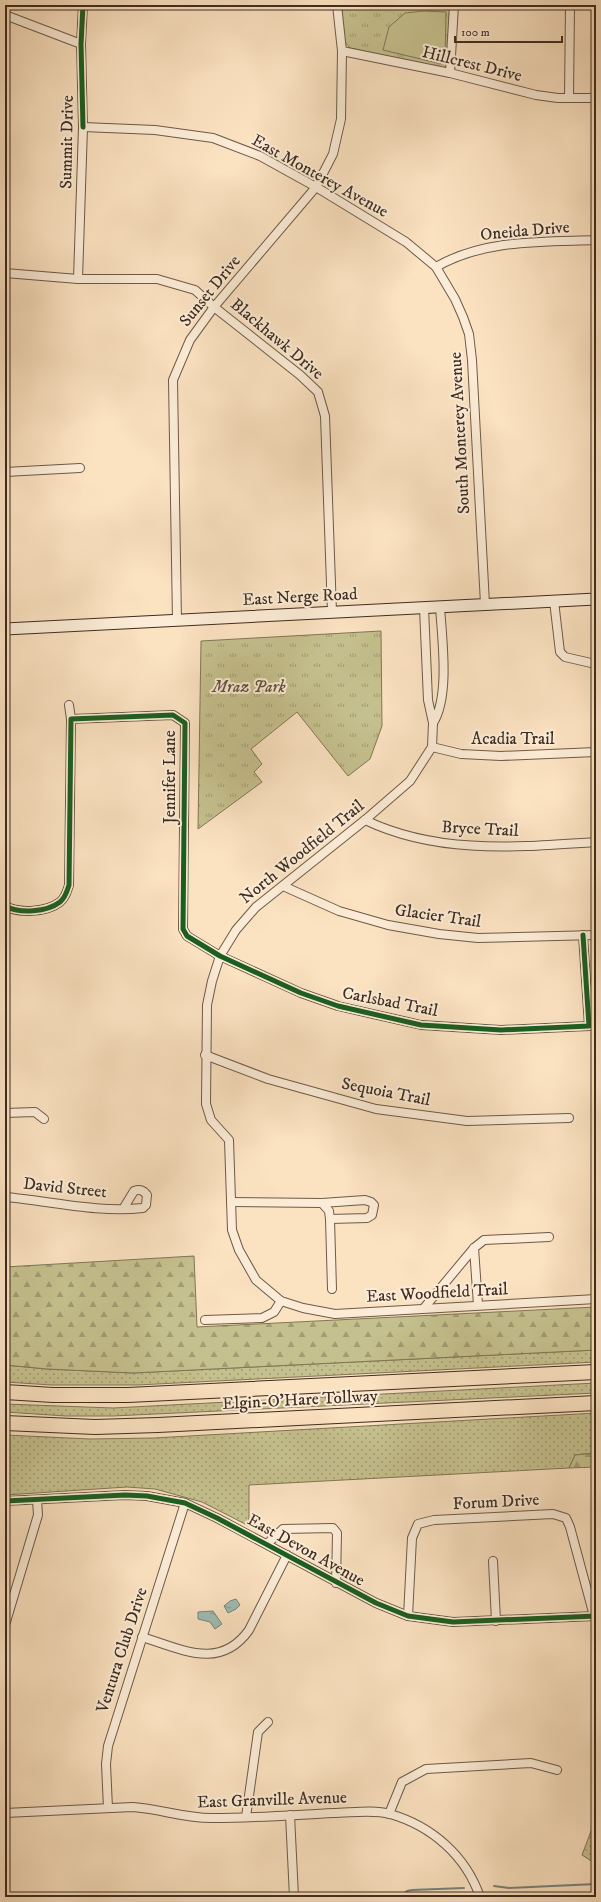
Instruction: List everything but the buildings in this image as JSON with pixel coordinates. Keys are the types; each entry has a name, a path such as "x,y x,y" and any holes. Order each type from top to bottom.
{"highway":[{"name":"Elgin-O'Hare Tollway","path":"5,1392 60,1395 128,1395 596,1372"},
{"name":"Elgin-O'Hare Tollway","path":"5,1423 95,1427 158,1425 596,1403"}],"main road":[{"name":"East Nerge Road","path":"5,629 596,599"}],"street":[{"name":"Summit Drive","path":"78,279 83,127 81,44 83,5"},
{"name":"Sunset Drive","path":"177,620 173,380 190,340 214,307 316,187 333,154 341,119 342,51 336,5"},
{"path":"450,73 454,5"},
{"path":"569,98 570,5"},
{"path":"5,15 81,44"},
{"name":"Hillcrest Drive","path":"342,51 450,73 536,95 569,98 596,98"},
{"name":"East Monterey Avenue","path":"83,127 155,130 213,138 260,156 316,187 406,242 436,267"},
{"name":"Oneida Drive","path":"436,267 465,253 488,247 596,240"},
{"name":"South Monterey Avenue","path":"436,267 455,299 469,334 472,360 484,604"},
{"name":"Blackhawk Drive","path":"5,273 78,279 157,279 195,290 214,307 300,375 318,392 324,416 332,612"},
{"path":"5,472 80,468"},
{"path":"554,601 560,652 565,657 591,663"},
{"path":"433,723 438,716 443,679 440,607"},
{"path":"424,608 428,700 433,723 432,747"},
{"path":"5,906 20,910 41,910 54,906 62,901 66,894 68,885 71,719 69,705"},
{"name":"Jennifer Lane","path":"71,719 173,715 185,723 183,929 187,936 220,956"},
{"name":"North Woodfield Trail","path":"281,1301 256,1280 239,1250 232,1230 230,1144 227,1136 211,1120 206,1108 205,1055 207,1005 212,981 220,956 247,917 268,896 283,886 365,820 410,781 432,747"},
{"name":"Acadia Trail","path":"432,747 461,754 501,756 596,752"},
{"name":"Bryce Trail","path":"365,820 381,828 410,836 461,845 509,847 596,842"},
{"name":"Glacier Trail","path":"283,886 338,911 416,930 478,938 596,935"},
{"name":"Carlsbad Trail","path":"220,956 301,993 330,1004 421,1025 501,1030 590,1026 583,935"},
{"name":"Sequoia Trail","path":"205,1055 268,1079 376,1109 467,1121 569,1118"},
{"path":"5,1113 35,1112 44,1119"},
{"name":"David Street","path":"5,1198 40,1200 79,1207 122,1209"},
{"path":"231,1202 322,1203 365,1200 374,1205 372,1215 367,1218 330,1219"},
{"path":"322,1203 328,1211 330,1219 332,1289"},
{"path":"424,1308 474,1248 484,1240 549,1237"},
{"path":"474,1248 478,1305"},
{"name":"East Woodfield Trail","path":"281,1301 303,1308 335,1314 596,1299"},
{"path":"205,1320 262,1318 274,1312 281,1301"},
{"name":"East Devon Avenue","path":"5,1501 125,1495 147,1496 185,1503 267,1544 336,1583 376,1603 408,1616 453,1622 595,1616"},
{"path":"5,1625 38,1515 38,1500"},
{"name":"Ventura Club Drive","path":"108,1808 106,1764 108,1746 185,1503"},
{"name":"Forum Drive","path":"408,1616 412,1538 418,1524 434,1520 553,1514 566,1518 570,1527 595,1616"},
{"name":"East Devon Avenue","path":"267,1544 283,1530 333,1528 337,1533 336,1583"},
{"path":"142,1637 203,1655 216,1654 230,1649 241,1641 249,1630 287,1555"},
{"path":"493,1561 496,1621"},
{"path":"246,1817 258,1732 268,1722"},
{"path":"389,1814 402,1782 426,1769 531,1763 557,1770"},
{"name":"East Granville Avenue","path":"5,1813 108,1808 152,1808 198,1818 360,1812 389,1814 419,1826 452,1850 468,1871 480,1897"},
{"path":"290,1815 294,1897"}],"green space":[{"path":"341,5 450,5 449,63 446,67 439,68 350,48 345,42"},
{"path":"424,11 446,12 445,61 442,64 383,50 389,27 405,13"},
{"name":"Mraz Park","path":"381,631 382,726 370,759 348,776 297,712 251,749 262,764 254,772 262,782 198,829 201,641"},
{"path":"194,1256 197,1327 596,1307 596,1350 133,1373 47,1369 5,1365 5,1267"},
{"path":"596,1350 596,1362 137,1385 52,1385 5,1382 5,1365 47,1369 133,1373"},
{"path":"596,1383 596,1393 113,1416 66,1416 5,1412 5,1404 113,1408"},
{"path":"596,1413 596,1453 575,1455 569,1468 249,1485 249,1526 202,1502 155,1489 127,1487 5,1495 5,1435 90,1439 154,1438"},
{"path":"596,1453 596,1467 569,1468 575,1455"},
{"path":"596,1818 596,1864 582,1855"}],"water":[{"path":"236,1599 240,1605 228,1613 224,1606 230,1601"},
{"path":"213,1611 222,1624 215,1629 210,1622 198,1619 198,1612"}],"waterway":[{"path":"494,1886 509,1888 596,1884"},
{"path":"400,1897 407,1891 412,1890 464,1888"}],"cycle path":[{"path":"83,5 81,44 83,127"},
{"path":"5,906 11,909 26,911 41,910 60,902 67,892 69,885 71,719 173,715 185,723 183,929 187,936 220,956 301,993 338,1006 421,1025 501,1030 589,1026 583,935"},
{"path":"5,1501 125,1495 147,1496 185,1503 217,1518 376,1603 408,1616 453,1622 596,1616"}]}
